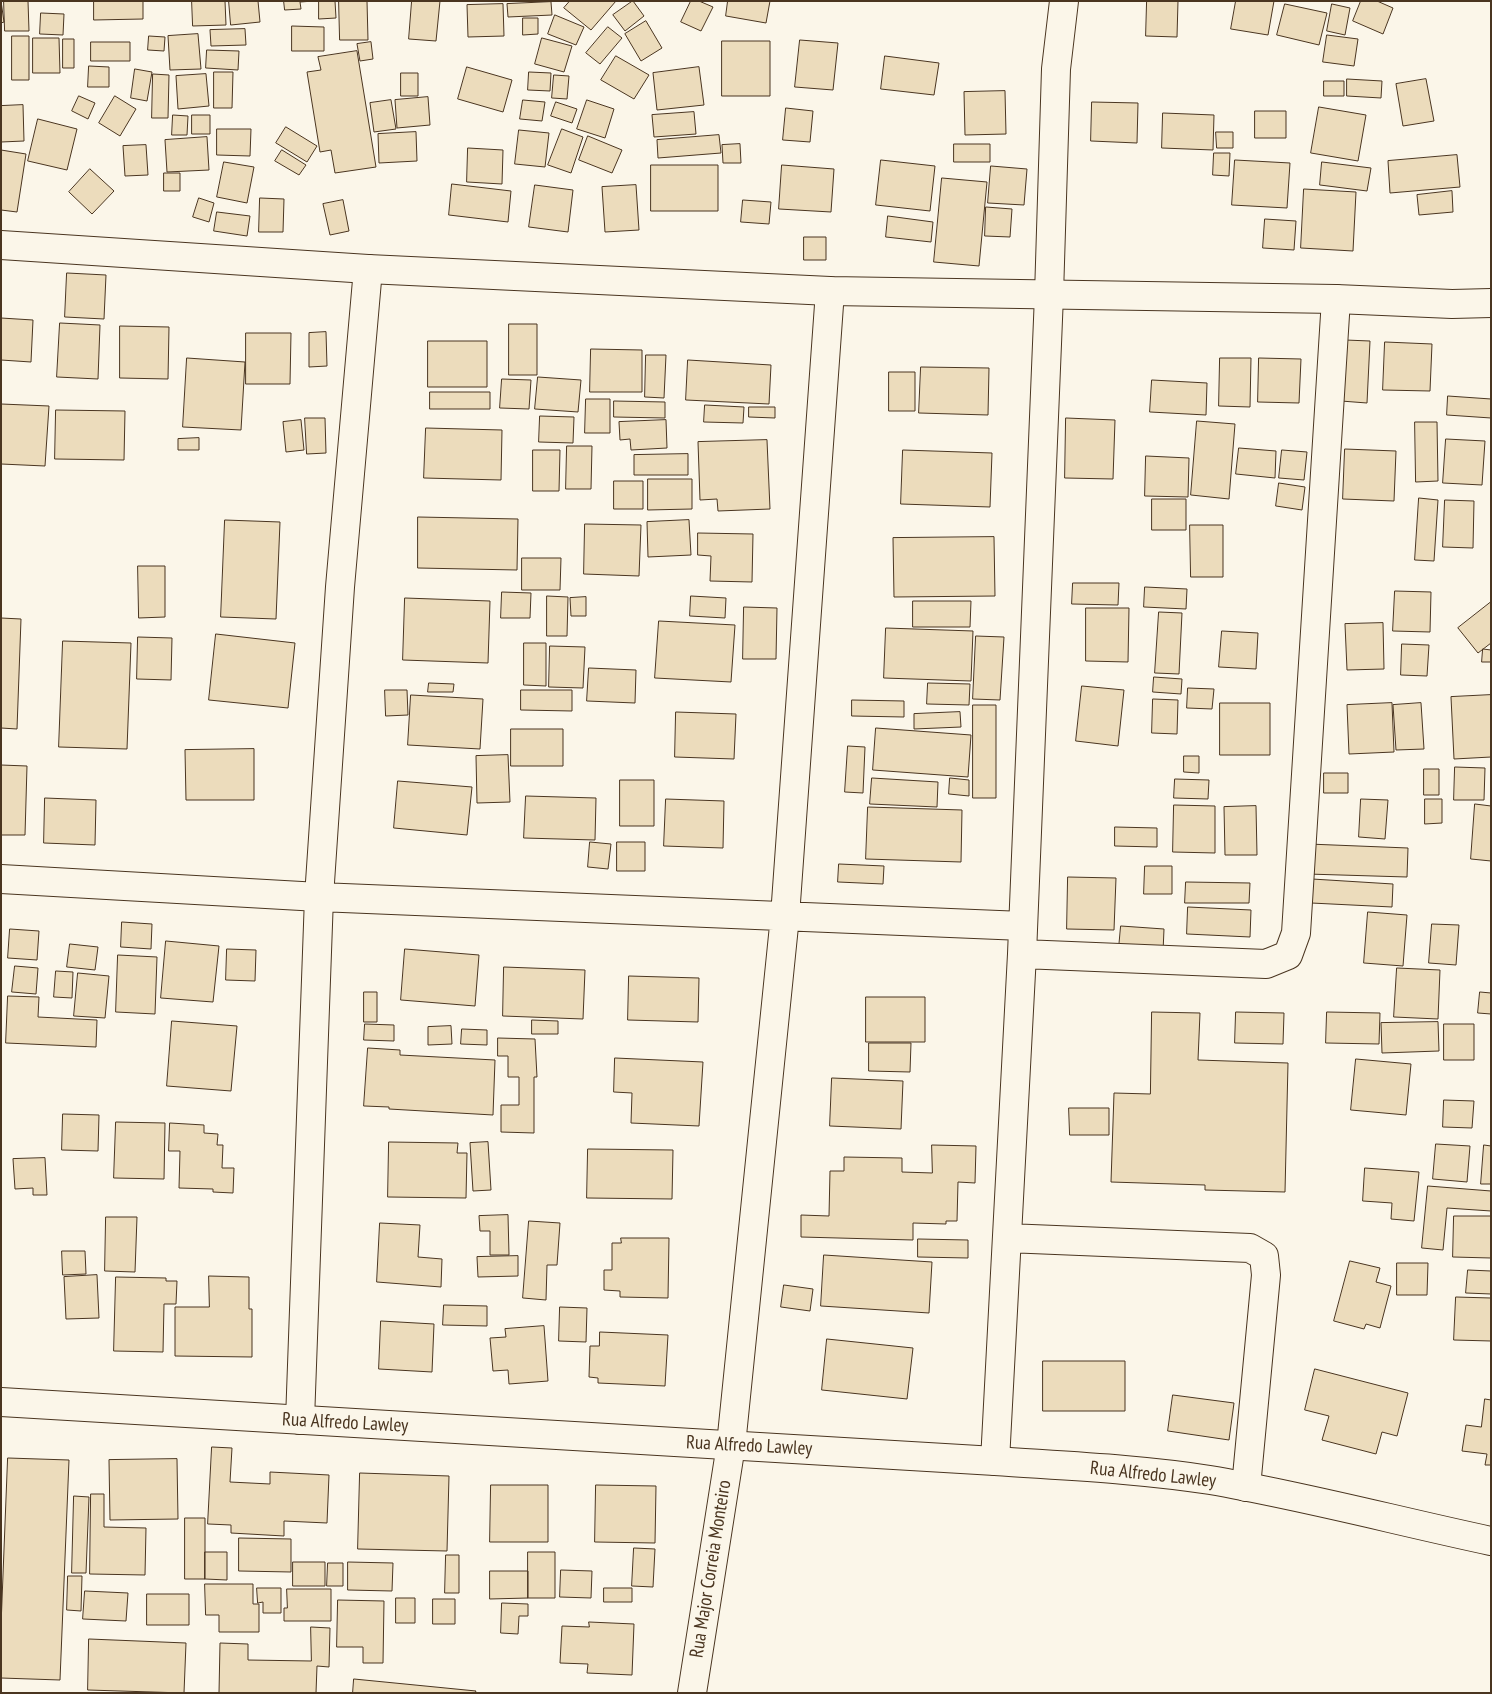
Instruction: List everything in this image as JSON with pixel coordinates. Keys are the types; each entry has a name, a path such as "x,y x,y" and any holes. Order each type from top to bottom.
{"street":[{"path":"996,1461 1022,954 1049,295 1056,69 1064,1"},
{"path":"1,245 368,269 830,291 1336,299 1452,304 1491,303"},
{"path":"300,1420 319,897 340,587 368,269"},
{"name":"Rua Major Correia Monteiro","path":"692,1693 731,1445 785,916 830,291"},
{"path":"1022,954 1266,964 1288,955 1296,933 1336,299"},
{"path":"1,880 319,897 1023,926"},
{"path":"1007,1238 1250,1248 1264,1256 1266,1275 1246,1487"},
{"name":"Rua Alfredo Lawley","path":"1,1402 996,1461 1150,1473 1246,1487 1491,1541"}],"building":[{"path":"1,1 4,22 1,23"},
{"path":"4,1 28,1 29,31 5,31"},
{"path":"94,1 143,1 143,19 94,20"},
{"path":"192,1 225,1 226,25 193,26"},
{"path":"229,1 258,1 260,22 231,25"},
{"path":"284,1 314,1 300,2 301,9 285,10"},
{"path":"319,1 335,1 336,18 319,19"},
{"path":"339,1 367,1 368,40 340,40"},
{"path":"412,1 440,1 436,41 409,39"},
{"path":"570,1 616,1 591,30 564,8"},
{"path":"633,1 644,16 625,31 613,15"},
{"path":"691,1 699,1 713,7 701,31 681,22"},
{"path":"728,1 770,1 766,23 726,16"},
{"path":"1147,1 1178,1 1177,37 1146,36"},
{"path":"1236,1 1274,1 1268,35 1231,29"},
{"path":"1361,1 1377,1 1393,8 1383,34 1353,21"},
{"path":"551,2 552,15 508,17 507,4"},
{"path":"503,4 504,36 468,37 467,5"},
{"path":"1285,4 1327,13 1319,45 1277,35"},
{"path":"1332,4 1350,8 1345,35 1327,31"},
{"path":"41,13 64,14 63,35 40,34"},
{"path":"555,15 584,27 576,45 548,34"},
{"path":"523,18 538,18 538,34 523,35"},
{"path":"646,21 662,48 641,61 625,34"},
{"path":"292,26 324,27 324,51 292,51"},
{"path":"608,27 622,38 600,64 586,53"},
{"path":"245,29 246,45 211,46 210,30"},
{"path":"198,34 201,69 170,70 168,36"},
{"path":"1327,35 1358,39 1354,66 1323,62"},
{"path":"12,36 29,36 29,80 12,80"},
{"path":"149,36 165,37 164,51 148,50"},
{"path":"33,38 59,38 60,73 33,73"},
{"path":"542,38 572,46 564,72 535,64"},
{"path":"63,39 74,39 74,68 63,68"},
{"path":"800,40 838,43 833,90 795,87"},
{"path":"722,41 770,41 770,96 722,96"},
{"path":"91,42 130,42 130,61 91,61"},
{"path":"371,42 373,59 360,61 357,44"},
{"path":"207,50 239,51 238,70 206,68"},
{"path":"357,51 376,167 335,173 331,150 320,152 307,72 321,70 318,57"},
{"path":"616,56 649,75 634,99 601,80"},
{"path":"885,56 939,63 934,95 881,89"},
{"path":"89,66 109,67 109,87 88,87"},
{"path":"467,67 512,80 503,112 458,99"},
{"path":"699,67 704,105 657,110 653,73"},
{"path":"135,69 152,72 147,101 131,98"},
{"path":"214,72 233,72 232,108 214,108"},
{"path":"529,72 551,73 550,91 528,90"},
{"path":"401,73 418,73 418,96 401,96"},
{"path":"153,74 169,75 168,118 152,118"},
{"path":"206,74 209,106 178,109 176,76"},
{"path":"554,75 569,76 567,99 552,98"},
{"path":"1347,79 1382,81 1381,98 1347,96"},
{"path":"1426,79 1434,121 1403,126 1396,84"},
{"path":"1324,81 1344,81 1344,96 1324,96"},
{"path":"1005,91 1006,134 965,135 964,92"},
{"path":"79,96 95,103 88,119 72,111"},
{"path":"115,96 136,109 120,136 99,123"},
{"path":"428,97 430,125 397,128 395,100"},
{"path":"391,100 396,129 374,132 370,103"},
{"path":"523,100 545,102 542,121 520,119"},
{"path":"587,100 614,109 605,138 577,129"},
{"path":"556,102 577,109 572,123 551,116"},
{"path":"1092,102 1138,103 1137,143 1091,141"},
{"path":"23,105 24,141 1,142 1,106"},
{"path":"1319,107 1366,115 1358,161 1311,153"},
{"path":"786,108 813,111 810,142 783,140"},
{"path":"1255,111 1286,111 1286,138 1255,138"},
{"path":"694,112 696,134 654,137 652,115"},
{"path":"1163,113 1214,115 1213,150 1162,148"},
{"path":"173,115 188,116 187,135 172,135"},
{"path":"192,115 210,115 210,134 192,134"},
{"path":"38,119 77,129 67,170 28,161"},
{"path":"286,127 317,146 307,162 276,143"},
{"path":"217,129 251,129 250,156 217,155"},
{"path":"562,129 583,137 571,173 548,165"},
{"path":"519,130 549,133 545,167 515,164"},
{"path":"416,132 417,161 379,163 378,134"},
{"path":"1216,132 1233,132 1233,148 1217,148"},
{"path":"719,135 721,153 658,158 657,140"},
{"path":"588,136 622,150 612,173 579,160"},
{"path":"207,137 209,170 167,172 165,140"},
{"path":"740,144 741,163 723,163 722,145"},
{"path":"954,144 990,144 990,162 954,162"},
{"path":"146,145 148,175 125,176 123,146"},
{"path":"468,148 503,150 502,184 467,182"},
{"path":"1,150 26,154 17,212 1,210"},
{"path":"282,150 306,165 299,175 275,161"},
{"path":"1214,153 1230,153 1229,176 1213,175"},
{"path":"1457,155 1460,187 1390,193 1388,161"},
{"path":"881,160 935,166 930,211 876,205"},
{"path":"1235,160 1290,163 1287,208 1232,205"},
{"path":"224,162 254,167 247,203 217,197"},
{"path":"1322,162 1371,168 1367,191 1320,185"},
{"path":"651,165 718,165 718,211 651,211"},
{"path":"782,165 834,169 831,212 779,209"},
{"path":"991,166 1027,169 1024,205 988,203"},
{"path":"90,169 114,191 92,214 69,192"},
{"path":"164,173 180,173 180,191 164,191"},
{"path":"942,178 987,182 979,266 934,262"},
{"path":"452,184 511,191 508,222 449,215"},
{"path":"535,185 573,190 568,232 529,227"},
{"path":"636,185 639,230 605,232 602,187"},
{"path":"1304,189 1356,192 1353,251 1301,248"},
{"path":"1452,191 1453,212 1419,215 1417,195"},
{"path":"199,198 214,203 209,222 193,217"},
{"path":"260,198 284,199 283,232 259,232"},
{"path":"343,200 349,231 330,235 323,204"},
{"path":"743,200 771,202 769,224 741,222"},
{"path":"986,207 1012,209 1010,237 985,236"},
{"path":"217,212 250,216 247,236 214,231"},
{"path":"888,216 933,222 931,242 886,237"},
{"path":"1265,219 1296,221 1294,250 1263,248"},
{"path":"804,237 826,237 826,260 804,260"},
{"path":"67,273 106,275 104,319 65,317"},
{"path":"1,318 33,320 31,362 1,360"},
{"path":"60,323 100,325 98,379 57,377"},
{"path":"509,324 537,324 537,375 509,375"},
{"path":"120,326 169,327 168,379 120,378"},
{"path":"326,332 327,366 309,367 309,333"},
{"path":"246,333 291,333 290,384 246,384"},
{"path":"1345,340 1370,341 1367,403 1341,401"},
{"path":"428,341 487,341 487,387 428,387"},
{"path":"1385,342 1432,344 1430,391 1383,390"},
{"path":"591,349 642,350 642,392 590,392"},
{"path":"646,355 666,355 664,398 645,397"},
{"path":"187,358 245,362 241,430 183,427"},
{"path":"1220,358 1251,358 1250,407 1219,406"},
{"path":"1259,358 1301,359 1299,403 1258,402"},
{"path":"688,360 771,365 769,404 686,400"},
{"path":"921,367 989,368 988,415 919,413"},
{"path":"889,372 915,372 915,411 889,411"},
{"path":"538,377 581,380 578,412 535,409"},
{"path":"502,379 531,380 529,409 500,408"},
{"path":"1152,380 1207,383 1206,415 1150,412"},
{"path":"430,392 490,392 490,409 430,409"},
{"path":"1448,396 1491,399 1491,418 1447,415"},
{"path":"586,399 610,399 610,433 585,433"},
{"path":"614,401 665,402 665,418 614,417"},
{"path":"1,404 49,406 45,466 1,464"},
{"path":"705,405 744,407 743,423 704,422"},
{"path":"749,407 775,407 775,418 749,417"},
{"path":"56,410 125,411 124,460 55,459"},
{"path":"540,416 574,417 573,443 539,442"},
{"path":"305,418 325,418 326,453 307,454"},
{"path":"1066,418 1115,420 1113,479 1065,478"},
{"path":"301,420 304,450 286,452 283,422"},
{"path":"666,420 667,448 631,450 630,439 620,440 619,422"},
{"path":"1197,421 1235,424 1229,499 1191,495"},
{"path":"1415,422 1437,422 1438,481 1416,482"},
{"path":"426,428 502,430 501,480 424,478"},
{"path":"199,438 199,450 178,450 178,439"},
{"path":"1446,439 1485,441 1482,485 1443,483"},
{"path":"767,440 770,509 718,511 717,499 700,500 698,442"},
{"path":"567,446 592,446 591,489 566,489"},
{"path":"1239,448 1276,451 1275,478 1236,474"},
{"path":"1345,449 1396,451 1394,501 1343,499"},
{"path":"533,450 560,450 559,491 533,491"},
{"path":"903,450 992,453 990,507 901,504"},
{"path":"1282,450 1307,452 1304,480 1279,478"},
{"path":"688,454 688,475 634,475 634,455"},
{"path":"1146,456 1189,458 1188,497 1145,496"},
{"path":"648,479 692,479 692,509 648,510"},
{"path":"614,481 643,481 643,509 614,509"},
{"path":"1279,483 1305,487 1302,510 1276,506"},
{"path":"1419,498 1438,500 1434,561 1415,560"},
{"path":"1152,499 1186,499 1186,530 1152,530"},
{"path":"1445,500 1474,501 1473,548 1443,547"},
{"path":"418,517 518,519 517,570 418,568"},
{"path":"225,520 280,522 276,619 221,617"},
{"path":"689,520 691,555 648,557 647,522"},
{"path":"585,524 641,525 639,576 584,574"},
{"path":"1190,525 1223,525 1223,577 1191,577"},
{"path":"698,533 753,534 752,582 710,581 711,556 698,555"},
{"path":"994,537 995,596 894,597 893,538"},
{"path":"522,558 561,558 560,590 522,590"},
{"path":"138,566 165,566 165,617 139,618"},
{"path":"1073,583 1119,583 1118,605 1072,604"},
{"path":"1145,587 1187,589 1186,609 1144,607"},
{"path":"1395,591 1431,592 1430,632 1393,631"},
{"path":"502,592 531,593 530,618 501,618"},
{"path":"547,596 568,597 567,636 547,636"},
{"path":"691,596 726,598 725,618 690,616"},
{"path":"586,597 586,616 571,616 570,598"},
{"path":"405,598 490,601 488,663 403,660"},
{"path":"913,601 971,601 970,627 913,627"},
{"path":"1491,602 1491,643 1478,653 1458,628"},
{"path":"744,607 777,608 776,659 743,659"},
{"path":"1086,608 1129,608 1128,662 1086,661"},
{"path":"1159,612 1182,613 1179,674 1155,673"},
{"path":"1,618 21,619 17,729 1,728"},
{"path":"659,621 735,625 731,682 655,678"},
{"path":"1383,623 1384,669 1347,670 1345,624"},
{"path":"886,628 973,631 971,681 884,678"},
{"path":"1222,631 1258,633 1256,669 1219,667"},
{"path":"216,634 295,643 288,708 209,700"},
{"path":"976,636 1004,637 1000,700 973,699"},
{"path":"138,637 172,638 171,680 137,679"},
{"path":"63,641 131,643 127,749 59,747"},
{"path":"524,643 546,643 546,686 524,685"},
{"path":"1402,644 1429,645 1427,676 1401,675"},
{"path":"550,646 585,647 583,688 549,687"},
{"path":"1483,649 1491,650 1491,662 1482,662"},
{"path":"589,668 636,670 635,703 587,701"},
{"path":"1154,677 1182,679 1181,694 1153,692"},
{"path":"429,683 454,684 453,692 428,692"},
{"path":"928,683 970,684 969,705 927,704"},
{"path":"1082,686 1124,690 1118,746 1076,741"},
{"path":"1188,688 1214,689 1212,709 1187,708"},
{"path":"385,690 407,690 408,715 386,716"},
{"path":"521,690 572,690 572,711 521,710"},
{"path":"411,695 483,699 480,749 408,745"},
{"path":"1491,695 1491,757 1454,759 1451,697"},
{"path":"1153,699 1178,700 1177,734 1152,733"},
{"path":"852,700 904,701 904,717 852,716"},
{"path":"1220,703 1270,703 1270,755 1220,755"},
{"path":"1392,703 1394,752 1349,754 1347,705"},
{"path":"1421,703 1424,749 1396,750 1393,705"},
{"path":"973,705 996,705 996,798 973,798"},
{"path":"676,712 736,714 734,759 675,757"},
{"path":"960,712 961,727 914,729 914,714"},
{"path":"876,728 971,735 968,777 873,770"},
{"path":"511,729 563,729 563,766 511,766"},
{"path":"848,746 865,747 863,793 845,792"},
{"path":"254,749 254,800 186,800 185,750"},
{"path":"508,755 510,802 477,803 476,756"},
{"path":"1184,756 1199,756 1199,773 1184,772"},
{"path":"1,765 27,766 25,835 1,835"},
{"path":"1455,767 1485,768 1484,800 1454,800"},
{"path":"1424,769 1439,769 1439,795 1424,795"},
{"path":"1324,773 1348,773 1348,793 1324,793"},
{"path":"872,778 938,782 937,807 870,804"},
{"path":"950,778 969,780 969,796 949,794"},
{"path":"1175,779 1209,780 1208,799 1174,798"},
{"path":"620,780 654,780 654,826 620,826"},
{"path":"398,781 472,787 467,835 394,828"},
{"path":"526,796 596,798 595,840 524,838"},
{"path":"45,798 96,800 95,845 44,843"},
{"path":"666,799 724,801 723,848 664,846"},
{"path":"1361,799 1388,800 1385,839 1359,837"},
{"path":"1425,799 1442,799 1442,823 1425,824"},
{"path":"1475,804 1491,806 1491,861 1471,859"},
{"path":"1174,805 1215,806 1215,853 1173,852"},
{"path":"1256,806 1257,855 1225,855 1224,807"},
{"path":"868,807 962,810 961,862 866,859"},
{"path":"1115,827 1157,828 1157,847 1115,846"},
{"path":"590,842 611,844 608,869 588,867"},
{"path":"617,842 645,842 645,871 617,871"},
{"path":"1308,844 1408,848 1407,877 1307,874"},
{"path":"839,864 884,866 883,884 838,882"},
{"path":"1145,866 1172,866 1172,894 1144,894"},
{"path":"1068,877 1116,878 1114,930 1067,929"},
{"path":"1312,879 1393,884 1392,907 1311,903"},
{"path":"1186,882 1250,883 1249,903 1185,903"},
{"path":"1188,907 1251,910 1250,937 1187,934"},
{"path":"1368,912 1407,915 1403,966 1364,963"},
{"path":"122,922 152,924 151,949 121,947"},
{"path":"1432,924 1459,925 1456,965 1429,963"},
{"path":"1121,926 1164,929 1163,952 1119,948"},
{"path":"10,929 39,931 37,960 8,958"},
{"path":"166,941 219,946 213,1002 161,998"},
{"path":"70,944 98,947 95,970 67,967"},
{"path":"227,949 256,950 255,981 226,980"},
{"path":"405,949 479,955 475,1006 401,1000"},
{"path":"118,955 157,957 155,1014 116,1012"},
{"path":"15,966 38,968 36,994 12,992"},
{"path":"504,967 585,970 583,1019 503,1016"},
{"path":"1397,968 1440,970 1438,1019 1394,1017"},
{"path":"56,971 73,972 72,998 54,997"},
{"path":"78,973 109,976 105,1018 74,1016"},
{"path":"629,976 699,978 698,1022 628,1020"},
{"path":"364,992 377,992 377,1022 364,1022"},
{"path":"1480,992 1491,993 1491,1014 1478,1013"},
{"path":"8,996 39,997 38,1017 97,1020 96,1047 6,1043"},
{"path":"866,997 925,997 925,1042 866,1042"},
{"path":"1152,1012 1200,1013 1198,1060 1288,1063 1285,1192 1205,1190 1205,1185 1111,1182 1114,1093 1150,1094"},
{"path":"1236,1012 1284,1013 1283,1044 1235,1043"},
{"path":"1327,1012 1380,1013 1379,1044 1326,1043"},
{"path":"532,1020 558,1021 558,1034 532,1034"},
{"path":"172,1021 237,1026 231,1091 167,1086"},
{"path":"1438,1022 1439,1051 1382,1053 1381,1023"},
{"path":"365,1024 394,1025 394,1041 364,1040"},
{"path":"1444,1024 1474,1024 1474,1060 1444,1060"},
{"path":"451,1026 452,1044 428,1045 428,1027"},
{"path":"462,1029 487,1030 487,1045 461,1044"},
{"path":"498,1038 535,1039 537,1077 534,1077 534,1133 501,1132 501,1105 519,1105 519,1077 508,1077 508,1056 498,1056"},
{"path":"869,1043 911,1043 910,1072 869,1071"},
{"path":"368,1048 400,1050 400,1055 495,1060 493,1115 364,1106"},
{"path":"615,1058 703,1062 699,1126 631,1123 632,1093 614,1092"},
{"path":"1356,1059 1411,1064 1406,1115 1351,1110"},
{"path":"832,1078 903,1081 901,1129 830,1126"},
{"path":"1444,1100 1474,1101 1472,1128 1443,1127"},
{"path":"1069,1108 1109,1108 1109,1135 1070,1135"},
{"path":"63,1114 99,1115 98,1151 62,1150"},
{"path":"116,1122 165,1123 164,1179 114,1178"},
{"path":"170,1123 204,1125 204,1133 218,1134 217,1145 223,1145 222,1168 234,1168 233,1193 213,1192 213,1189 179,1188 180,1151 169,1151"},
{"path":"389,1142 458,1143 457,1153 467,1153 466,1198 388,1197"},
{"path":"488,1142 491,1190 473,1191 470,1143"},
{"path":"1436,1144 1470,1146 1467,1182 1433,1179"},
{"path":"932,1145 976,1146 975,1183 958,1182 957,1221 946,1221 946,1224 913,1223 913,1240 801,1237 801,1215 829,1216 830,1171 844,1171 844,1157 902,1158 902,1172 932,1173"},
{"path":"1484,1145 1491,1146 1491,1184 1481,1184"},
{"path":"588,1149 673,1150 672,1199 587,1198"},
{"path":"45,1158 47,1195 33,1195 33,1188 15,1189 13,1159"},
{"path":"1365,1168 1419,1172 1414,1221 1391,1219 1392,1203 1363,1201"},
{"path":"1428,1186 1491,1191 1491,1211 1447,1208 1443,1250 1422,1248"},
{"path":"508,1215 509,1255 490,1255 490,1231 480,1231 479,1216"},
{"path":"1454,1216 1491,1216 1491,1258 1453,1257"},
{"path":"106,1217 137,1217 135,1272 105,1271"},
{"path":"529,1221 560,1223 557,1265 547,1265 546,1300 523,1298"},
{"path":"380,1223 420,1225 418,1257 442,1259 441,1287 377,1282"},
{"path":"621,1238 669,1238 668,1298 620,1297 620,1291 604,1290 604,1270 612,1270 612,1243 621,1243"},
{"path":"918,1239 968,1240 968,1258 918,1257"},
{"path":"62,1251 85,1251 86,1274 63,1275"},
{"path":"824,1255 932,1262 929,1313 821,1306"},
{"path":"518,1256 518,1276 478,1277 477,1257"},
{"path":"1350,1261 1380,1268 1376,1282 1391,1286 1380,1328 1366,1324 1364,1329 1334,1321"},
{"path":"1397,1263 1428,1263 1427,1295 1397,1295"},
{"path":"1468,1270 1491,1271 1491,1294 1466,1293"},
{"path":"97,1275 99,1318 66,1319 64,1277"},
{"path":"209,1276 249,1277 249,1309 252,1309 252,1357 175,1356 175,1307 209,1307"},
{"path":"116,1277 166,1278 166,1281 177,1281 176,1304 164,1304 163,1352 114,1351"},
{"path":"784,1285 813,1289 810,1311 781,1307"},
{"path":"1456,1297 1491,1298 1491,1341 1454,1340"},
{"path":"444,1305 487,1306 487,1326 443,1325"},
{"path":"560,1307 587,1308 586,1342 559,1341"},
{"path":"381,1321 434,1324 432,1372 379,1369"},
{"path":"544,1326 548,1381 509,1384 508,1370 493,1371 490,1338 506,1337 505,1329"},
{"path":"600,1332 668,1335 665,1386 598,1383 598,1378 589,1377 590,1346 599,1346"},
{"path":"827,1339 913,1348 907,1399 822,1390"},
{"path":"1043,1361 1125,1361 1125,1411 1043,1411"},
{"path":"1315,1369 1408,1393 1397,1436 1382,1432 1376,1454 1322,1440 1329,1416 1305,1410"},
{"path":"1173,1395 1234,1403 1229,1440 1168,1431"},
{"path":"1485,1399 1491,1400 1491,1465 1485,1465 1487,1454 1462,1451 1466,1425 1481,1427"},
{"path":"212,1447 232,1448 230,1482 270,1484 270,1472 329,1475 327,1523 284,1521 284,1536 231,1533 231,1525 208,1524"},
{"path":"8,1458 69,1460 60,1680 1,1678 1,1626"},
{"path":"177,1459 178,1519 110,1520 109,1460"},
{"path":"360,1473 449,1476 447,1551 358,1549"},
{"path":"491,1485 548,1485 548,1542 490,1542"},
{"path":"596,1485 656,1486 655,1543 595,1542"},
{"path":"91,1494 104,1494 104,1527 146,1528 145,1575 90,1574"},
{"path":"74,1496 89,1497 86,1573 72,1573"},
{"path":"185,1518 205,1518 205,1579 185,1579"},
{"path":"239,1538 291,1539 291,1572 239,1571"},
{"path":"634,1548 655,1549 653,1587 632,1586"},
{"path":"205,1552 227,1552 227,1580 205,1579"},
{"path":"528,1552 555,1552 555,1598 528,1598"},
{"path":"446,1555 459,1555 459,1593 445,1593"},
{"path":"293,1562 325,1562 325,1586 293,1586"},
{"path":"348,1562 393,1563 392,1591 348,1590"},
{"path":"328,1563 343,1563 343,1586 327,1586"},
{"path":"561,1570 592,1571 591,1598 560,1597"},
{"path":"490,1571 528,1571 528,1598 490,1599"},
{"path":"68,1576 82,1576 81,1611 67,1610"},
{"path":"205,1584 253,1584 253,1604 259,1604 259,1632 219,1632 219,1615 206,1615"},
{"path":"257,1588 281,1588 281,1613 263,1613 263,1602 258,1603"},
{"path":"604,1588 632,1588 632,1602 604,1602"},
{"path":"287,1589 331,1589 331,1621 284,1621 284,1608 287,1608"},
{"path":"85,1591 128,1593 126,1621 83,1619"},
{"path":"147,1594 189,1594 189,1625 147,1625"},
{"path":"396,1598 415,1598 415,1623 396,1623"},
{"path":"433,1599 455,1599 455,1624 433,1624"},
{"path":"338,1600 384,1601 383,1663 363,1663 363,1647 337,1647"},
{"path":"502,1603 528,1604 528,1616 519,1616 518,1634 501,1633"},
{"path":"589,1622 634,1624 632,1675 587,1673 588,1664 560,1663 562,1626 589,1627"},
{"path":"311,1627 330,1628 329,1667 317,1666 316,1693 219,1693 220,1643 248,1644 248,1660 311,1661"},
{"path":"89,1639 186,1643 184,1693 88,1690"},
{"path":"354,1679 476,1691 475,1693 353,1693"}]}
